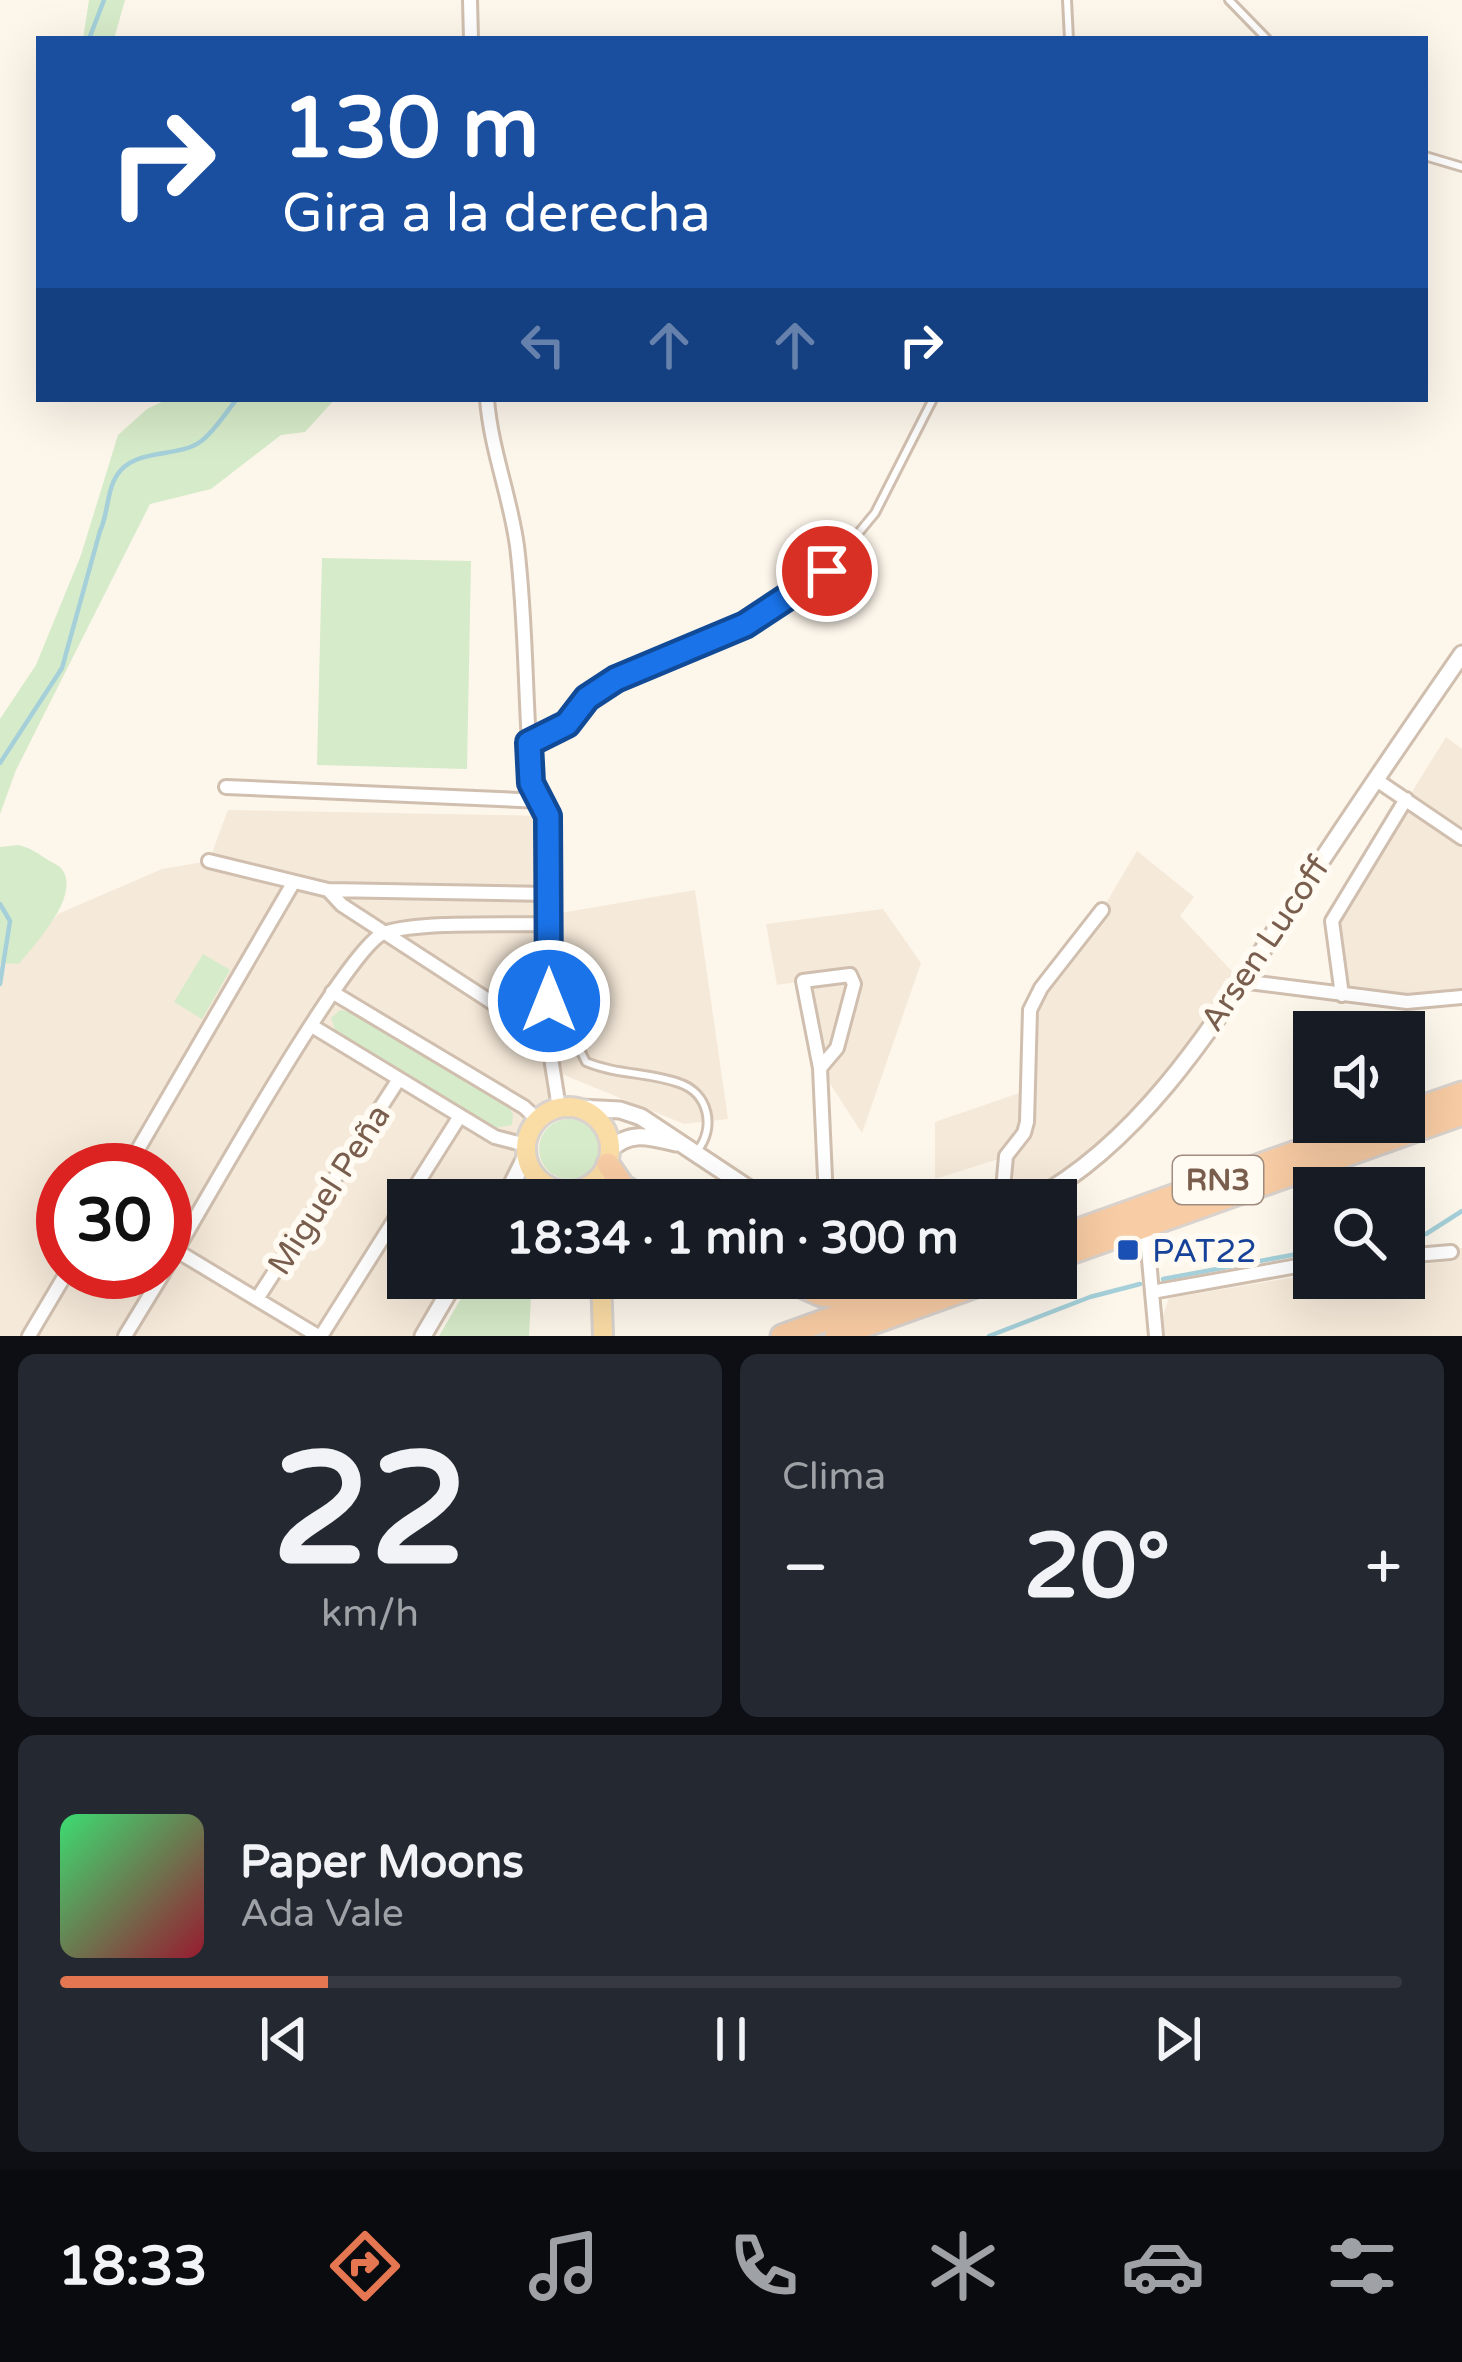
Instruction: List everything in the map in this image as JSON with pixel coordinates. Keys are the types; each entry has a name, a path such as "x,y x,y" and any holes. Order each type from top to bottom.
{"highway":[{"path":"1425,1106 1462,1093"},
{"name":"RN3","path":"1077,1251 1462,1114"},
{"name":"RN3","path":"1077,1230 1321,1143"},
{"path":"608,1161 619,1179"},
{"path":"782,1336 885,1299"},
{"path":"836,1336 917,1299"},
{"path":"868,1336 924,1299"}],"main road":[{"path":"540,1179 526,1149 538,1120 569,1108 602,1124 608,1161 605,1179"},
{"path":"592,1179 608,1161"},
{"path":"602,1299 604,1336"}],"street":[{"path":"470,0 471,36"},
{"path":"487,402 517,550 527,770 548,816 548,1039 569,1108 620,1110 641,1118 736,1179"},
{"name":"Arsen Lucoff","path":"1068,1179 1114,1143 1150,1105 1241,981 1462,653"},
{"path":"1375,779 1462,838"},
{"path":"226,787 542,801"},
{"path":"1342,995 1332,921 1406,799"},
{"path":"209,862 328,890 548,894"},
{"path":"142,1143 292,885"},
{"path":"328,890 342,905 548,1039"},
{"path":"1004,1179 1006,1156 1027,1123 1030,1010 1041,988 1102,910"},
{"path":"192,1225 332,992 369,941 384,933 549,924"},
{"path":"820,1068 836,1048 854,985 850,975 803,981 820,1068 825,1179"},
{"path":"1241,981 1407,1002 1462,997"},
{"path":"332,992 528,1109 538,1120"},
{"path":"312,1026 460,1116 526,1149 513,1179"},
{"name":"Miguel Peña","path":"257,1300 399,1078"},
{"path":"192,1256 320,1336 460,1116"},
{"path":"608,1161 623,1140 638,1136 693,1149"},
{"path":"1146,1227 1156,1336"},
{"path":"1425,1254 1451,1252"},
{"path":"1152,1292 1293,1267"},
{"path":"29,1336 51,1299"},
{"path":"125,1336 147,1299"},
{"path":"423,1336 445,1299"}],"lane":[{"path":"1067,0 1069,36"},
{"path":"1228,0 1264,36"},
{"path":"1428,157 1462,167"},
{"path":"529,743 567,724 587,698 616,679 745,625 827,571 875,513 931,402"},
{"path":"548,1039 580,1050 586,1062 608,1071 681,1083 694,1091 709,1128 707,1139 693,1149"}],"shaded area":[{"path":"1446,737 1462,749 1462,997 1437,1001 1342,995 1332,921"},
{"path":"228,810 548,816 549,915 695,890 728,1119 684,1124 564,1075 552,1075 559,1108 544,1114 532,1127 512,1179 387,1179 387,1299 445,1299 423,1336 0,1336 0,963 19,963 58,914 162,869 209,861"},
{"path":"1137,851 1194,897 1180,916 1241,981 1150,1105 1059,1179 1003,1179 1005,1157 935,1179 935,1122 1028,1090 1030,1010 1102,910"},
{"path":"883,909 921,963 862,1133 820,1068 802,981 777,985 766,924"},
{"path":"1457,1248 1462,1248 1462,1336 1156,1336 1169,1298 1293,1277 1293,1299 1425,1299 1425,1264 1455,1261"}],"green space":[{"path":"89,0 125,0 115,36 83,36"},
{"path":"162,402 332,402 305,432 281,435 211,489 150,504 16,770 0,814 0,719 36,665 81,555 118,435"},
{"path":"322,558 471,561 467,769 317,765"},
{"path":"18,845 61,868 66,891 54,919 19,964 0,963 0,847"},
{"path":"203,954 230,970 202,1019 174,1002"},
{"path":"340,1010 508,1106 512,1125 495,1128 336,1032 331,1018"},
{"path":"558,1121 580,1121 597,1138 597,1160 580,1177 558,1177 541,1160 541,1138"},
{"path":"461,1299 531,1299 529,1336 439,1336"}],"waterway":[{"path":"90,36 104,0"},
{"path":"0,763 62,668 116,476 138,459 200,442 235,402"},
{"path":"0,904 10,921 0,984"},
{"path":"1425,1234 1462,1211"},
{"path":"1163,1279 1293,1255"},
{"path":"989,1336 1090,1297 1140,1284"}],"place":[{"name":"PAT22","path":"1128,1250"}],"route":[{"path":"549,1001 548,816 527,770 529,743 567,724 599,688 745,625 827,571"}]}
